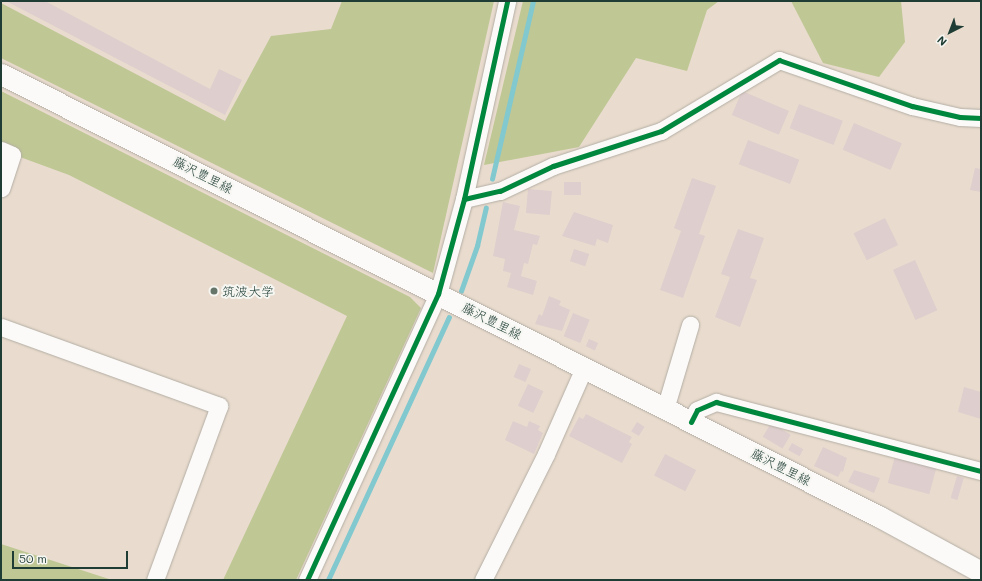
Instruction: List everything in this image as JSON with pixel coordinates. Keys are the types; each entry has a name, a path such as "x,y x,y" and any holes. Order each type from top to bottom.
{"main road":[{"name":"藤沢豊里線","path":"1,74 880,517 981,572"}],"street":[{"path":"307,580 438,294 464,199 507,1"},
{"path":"464,199 500,191 553,166 661,132 779,60 912,106 960,118 981,118"},
{"path":"1,150 12,156 1,188"},
{"path":"665,409 690,324"},
{"path":"1,327 219,406 155,580"},
{"path":"483,580 546,454 584,368"},
{"path":"691,422 696,410 716,402 981,471"}],"green space":[{"path":"342,1 494,1 433,273 1,58 1,3 225,121 271,36 331,29"},
{"path":"523,1 719,1 707,10 687,71 636,58 579,147 484,165"},
{"path":"791,1 901,1 905,42 879,77 823,63"},
{"path":"1,91 410,297 421,308 296,580 223,580 347,316 69,175 1,150"},
{"path":"1,544 112,580 1,580"}],"building":[{"path":"6,1 45,1 210,89 219,69 242,80 225,115"},
{"path":"742,91 789,111 779,135 732,115"},
{"path":"799,104 843,121 834,145 790,128"},
{"path":"854,123 902,143 891,170 843,150"},
{"path":"748,140 799,160 790,184 739,164"},
{"path":"975,168 981,169 981,192 970,190"},
{"path":"692,178 716,186 699,234 705,236 683,298 660,290 681,231 674,228"},
{"path":"564,182 581,182 581,195 564,195"},
{"path":"528,189 552,191 550,215 526,213"},
{"path":"503,202 520,206 514,230 540,236 537,245 533,244 528,264 524,263 521,276 537,281 533,295 507,287 511,273 503,271 505,259 493,256"},
{"path":"574,212 613,225 608,243 597,239 595,246 562,236"},
{"path":"885,218 898,245 867,260 854,233"},
{"path":"738,229 764,238 750,278 757,280 740,327 715,317 730,277 721,274"},
{"path":"574,249 589,254 585,266 570,261"},
{"path":"915,260 937,310 915,320 893,270"},
{"path":"549,296 561,301 559,305 570,310 562,331 535,324 539,314 542,316"},
{"path":"573,313 590,320 580,343 564,336"},
{"path":"589,339 598,343 595,350 586,346"},
{"path":"519,364 531,369 525,382 514,377"},
{"path":"528,384 543,391 533,413 518,406"},
{"path":"964,387 981,392 981,419 958,412"},
{"path":"586,414 632,437 629,442 632,444 622,463 569,436 579,417 583,419"},
{"path":"513,421 527,427 529,421 540,426 538,430 543,433 534,454 505,440"},
{"path":"637,422 645,427 639,436 631,431"},
{"path":"771,423 791,435 782,449 763,437"},
{"path":"792,443 803,449 799,456 788,450"},
{"path":"823,447 847,458 843,472 841,471 838,477 814,466"},
{"path":"665,454 696,470 685,491 654,475"},
{"path":"895,456 937,467 929,494 888,483"},
{"path":"854,470 880,478 874,493 848,482"},
{"path":"957,476 964,478 957,500 951,498"}],"waterway":[{"path":"492,179 533,1"},
{"path":"461,291 477,246 486,208"},
{"path":"328,580 449,317"}],"cycle path":[{"path":"307,580 438,294 464,199 507,1"},
{"path":"464,199 500,191 553,166 661,131 779,60 912,106 960,117 981,118"},
{"path":"691,422 697,410 716,402 981,471"}],"place":[{"name":"筑波大学","path":"214,291"}]}
